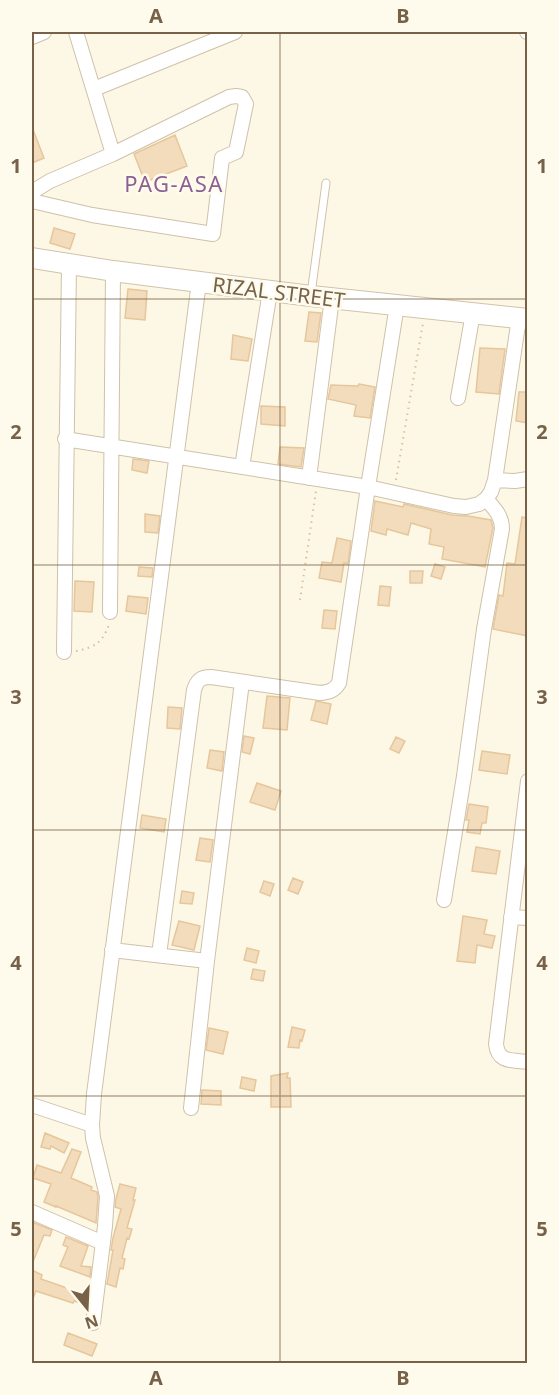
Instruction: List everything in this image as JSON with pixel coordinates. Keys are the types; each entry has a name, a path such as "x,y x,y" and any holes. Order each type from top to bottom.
{"street":[{"path":"32,37 44,32"},
{"path":"76,32 113,154"},
{"path":"94,89 222,35 235,32"},
{"path":"32,192 50,181 113,154 230,97 242,97 246,104 236,152 222,158 213,234 92,215 32,201"},
{"name":"RIZAL STREET","path":"32,258 69,265 270,291 523,318"},
{"path":"64,652 69,265"},
{"path":"110,612 113,271"},
{"path":"93,1323 107,1196 93,1138 94,1094 199,282"},
{"path":"242,467 270,291"},
{"path":"313,478 332,298"},
{"path":"159,955 196,683 206,677 320,693 336,688 341,675 368,487 398,305"},
{"path":"458,398 473,313"},
{"path":"66,439 368,487 454,506 466,507 479,504 491,492 495,480 523,318"},
{"path":"495,480 528,479"},
{"path":"444,900 484,629 502,529 499,515 486,499"},
{"path":"191,1108 242,682"},
{"path":"528,781 496,1044 499,1055 503,1059 528,1062"},
{"path":"511,917 528,918"},
{"path":"112,950 207,961"},
{"path":"32,1105 92,1125"},
{"path":"32,1212 103,1243"}],"lane":[{"path":"311,296 326,183"}],"path":[{"path":"394,492 426,308"},
{"path":"300,600 313,478"},
{"path":"64,652 98,644 104,637 110,612"}],"building":[{"path":"32,127 44,158 32,163"},
{"path":"175,135 187,166 145,182 134,154"},
{"path":"54,228 75,234 70,249 50,243"},
{"path":"128,289 147,291 145,320 125,318"},
{"path":"309,312 321,313 317,342 305,341"},
{"path":"233,335 252,339 248,361 231,359"},
{"path":"480,348 505,349 499,394 476,392"},
{"path":"359,384 375,387 370,418 354,416 356,405 328,399 331,385 358,386"},
{"path":"519,392 528,392 528,423 516,421"},
{"path":"261,406 285,407 285,426 261,424"},
{"path":"280,447 304,448 301,467 278,464"},
{"path":"133,459 149,461 147,473 132,470"},
{"path":"375,501 491,520 493,528 485,567 442,559 444,547 429,544 431,529 411,523 408,535 387,529 386,535 371,531"},
{"path":"145,514 160,516 158,533 145,532"},
{"path":"522,517 528,518 528,636 493,629 499,595 503,596 507,563 515,564"},
{"path":"337,538 351,541 348,564 344,563 341,582 319,578 322,562 332,563"},
{"path":"435,564 445,567 441,579 431,576"},
{"path":"139,567 153,568 152,577 138,576"},
{"path":"410,571 423,571 422,583 410,583"},
{"path":"75,581 94,582 92,612 74,611"},
{"path":"380,586 391,587 389,606 378,605"},
{"path":"128,596 148,598 146,614 126,611"},
{"path":"324,610 337,611 335,629 322,628"},
{"path":"267,696 290,698 287,730 263,728"},
{"path":"316,701 331,704 327,724 311,720"},
{"path":"168,707 182,708 180,729 167,728"},
{"path":"244,736 254,738 250,754 242,752"},
{"path":"396,737 405,741 399,753 390,749"},
{"path":"210,750 224,752 222,771 207,768"},
{"path":"482,751 510,755 507,774 479,770"},
{"path":"257,783 281,791 275,810 250,802"},
{"path":"469,804 488,807 486,823 482,823 480,834 467,832 469,820 466,820"},
{"path":"142,815 166,819 164,832 140,828"},
{"path":"200,838 213,840 210,862 196,860"},
{"path":"476,847 500,851 496,874 472,871"},
{"path":"293,878 303,882 298,894 288,890"},
{"path":"264,881 274,884 270,896 260,892"},
{"path":"182,891 194,893 192,904 180,903"},
{"path":"463,916 487,920 484,934 495,936 492,948 477,945 475,963 457,961"},
{"path":"179,921 200,926 194,950 172,945"},
{"path":"247,948 259,951 256,963 244,960"},
{"path":"253,969 265,971 263,981 251,979"},
{"path":"292,1027 305,1030 299,1048 288,1047"},
{"path":"209,1028 228,1032 223,1054 206,1050"},
{"path":"288,1073 291,1107 271,1107 271,1076"},
{"path":"242,1077 256,1080 254,1091 240,1088"},
{"path":"202,1090 221,1091 221,1105 201,1104"},
{"path":"45,1133 69,1143 64,1153 51,1146 50,1149 41,1147"},
{"path":"72,1149 81,1152 71,1178 92,1187 91,1190 97,1192 96,1223 44,1202 51,1184 33,1178 37,1165 61,1173"},
{"path":"120,1184 136,1188 127,1228 132,1229 129,1239 127,1238 122,1258 125,1259 123,1269 120,1268 116,1287 107,1284 113,1238 121,1209 115,1207"},
{"path":"32,1222 52,1230 50,1236 44,1235 32,1264"},
{"path":"66,1237 88,1246 81,1266 91,1267 90,1277 60,1266 68,1247 63,1245"},
{"path":"32,1270 42,1275 41,1279 87,1295 84,1304 74,1301 73,1303 36,1291 32,1301"},
{"path":"68,1333 97,1344 92,1356 64,1345"}],"district":[{"name":"PAG-ASA","path":"174,183"}]}
